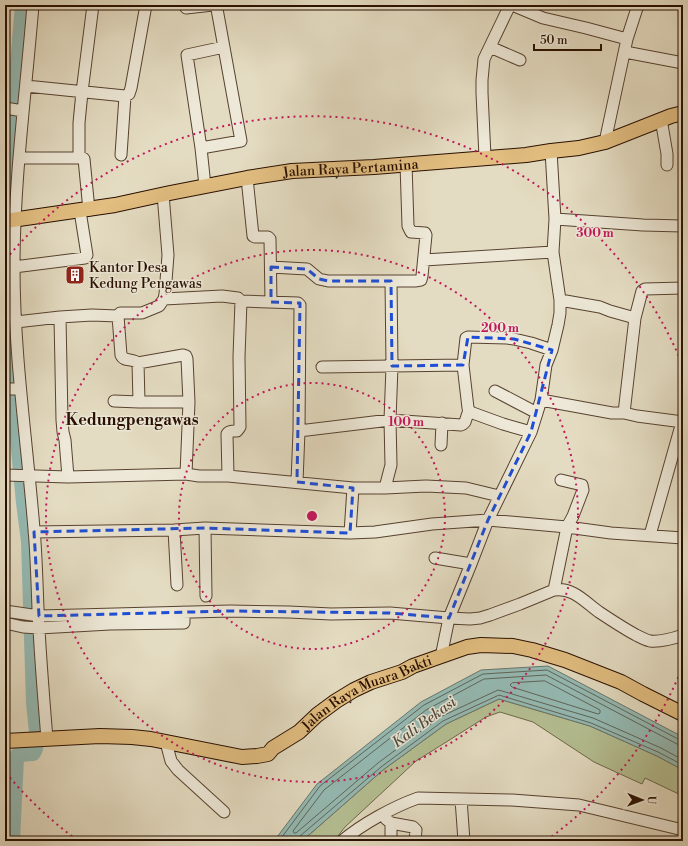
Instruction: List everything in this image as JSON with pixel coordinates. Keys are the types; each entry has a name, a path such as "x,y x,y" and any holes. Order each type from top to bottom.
{"main road":[{"name":"Jalan Raya Pertamina","path":"9,221 115,205 163,194 292,171 526,155 551,150 579,148 605,142 661,119 683,113"},
{"name":"Jalan Raya Muara Bakti","path":"5,741 100,736 132,737 151,739 242,756 268,754 273,748 299,732 317,715 354,690 371,682 402,672 413,666 467,648 481,645 513,646 565,660 621,682 683,714"}],"street":[{"path":"33,5 26,86 14,110 19,158 9,221 14,267 16,322 12,389 19,475 34,532 36,620 47,739"},
{"path":"79,157 79,123 93,5"},
{"path":"26,86 125,96 129,94 146,5"},
{"path":"186,8 213,5 218,10 241,141 200,148"},
{"path":"485,158 482,93 484,59 509,7 512,5 543,18 627,39"},
{"path":"605,142 627,39 638,5"},
{"path":"205,186 187,55 224,47"},
{"path":"490,47 520,60"},
{"path":"625,52 683,63"},
{"path":"121,155 125,96"},
{"path":"661,119 667,154 667,165"},
{"path":"441,657 448,623 488,520 531,432 541,400 544,372 552,350 560,313 560,300 553,252 555,220 551,150"},
{"path":"14,267 85,258 87,255 84,158 19,158"},
{"path":"271,267 307,269 319,279 328,281 421,280 426,235 425,233 411,232 408,226 406,164"},
{"path":"247,178 253,236 269,237 271,302"},
{"path":"16,322 92,315 118,316 120,313 142,313 159,306 164,299 168,255 163,194"},
{"path":"555,220 683,226"},
{"path":"424,260 553,252"},
{"path":"385,488 390,465 392,366 391,281"},
{"path":"624,413 635,318 641,294 645,289 683,288"},
{"path":"164,299 222,296 238,298 241,301 298,303 300,305 299,430 296,482"},
{"path":"560,300 600,307 635,318"},
{"path":"228,476 227,434 230,431 237,431 240,427 241,301"},
{"path":"118,316 121,354 126,360 136,361 138,363 183,355 186,356 189,402 186,474"},
{"path":"60,317 62,420 68,477"},
{"path":"299,430 390,420 464,424 469,410 463,365 466,338 507,338 531,343 552,350"},
{"path":"138,363 139,402"},
{"path":"322,367 463,365"},
{"path":"495,391 537,413"},
{"path":"541,400 612,413 624,413 683,422 650,535"},
{"path":"114,401 189,402"},
{"path":"469,410 470,412 482,417 531,432"},
{"path":"441,445 442,423"},
{"path":"19,475 68,477 186,474 199,476 228,476 353,488 426,486 466,488 499,496"},
{"path":"554,590 567,527 573,516 583,488 582,485 561,480"},
{"path":"350,533 353,488"},
{"path":"34,532 174,530 205,528 350,533 375,532 432,524 488,520 567,527 611,533 683,538"},
{"path":"205,528 206,596"},
{"path":"174,530 177,585"},
{"path":"436,558 471,564"},
{"path":"5,611 36,620 110,619 230,611 331,614 390,613 448,623 480,618 554,590 564,589 582,599 619,626 647,640 665,641 683,636"},
{"path":"5,623 23,627 36,620"},
{"path":"166,742 171,761 178,770 224,812"},
{"path":"342,841 358,829 418,798 512,800 579,805 683,830"},
{"path":"461,798 464,841"},
{"path":"381,816 391,823 413,827 416,830 415,841"},
{"path":"391,823 391,841"}],"highlighted area":[{"path":"271,267 307,269 319,279 328,281 391,281 392,366 463,365 468,337 514,339 552,350 531,432 488,520 449,618 390,613 230,611 39,616 34,532 205,528 350,533 353,488 297,482 300,303 271,302"}],"green space":[{"path":"499,699 590,726 657,756 683,770 683,796 645,778 642,784 594,762 533,722 500,712 486,717 416,761 345,827 334,841 302,841 383,770 446,724"}],"water":[{"name":"Kali Bekasi","path":"548,666 683,737 683,770 657,756 590,726 499,699 446,724 383,770 302,841 274,841 317,784 421,702 481,670"}],"waterway":[{"path":"5,217 23,5"},
{"path":"5,275 6,316 29,541 34,703 37,732 35,749 33,753 19,754 16,758 12,841"}],"place":[{"name":"Kantor Desa Kedung Pengawas","path":"75,275"}],"district":[{"name":"Kedungpengawas","path":"132,419"}]}
